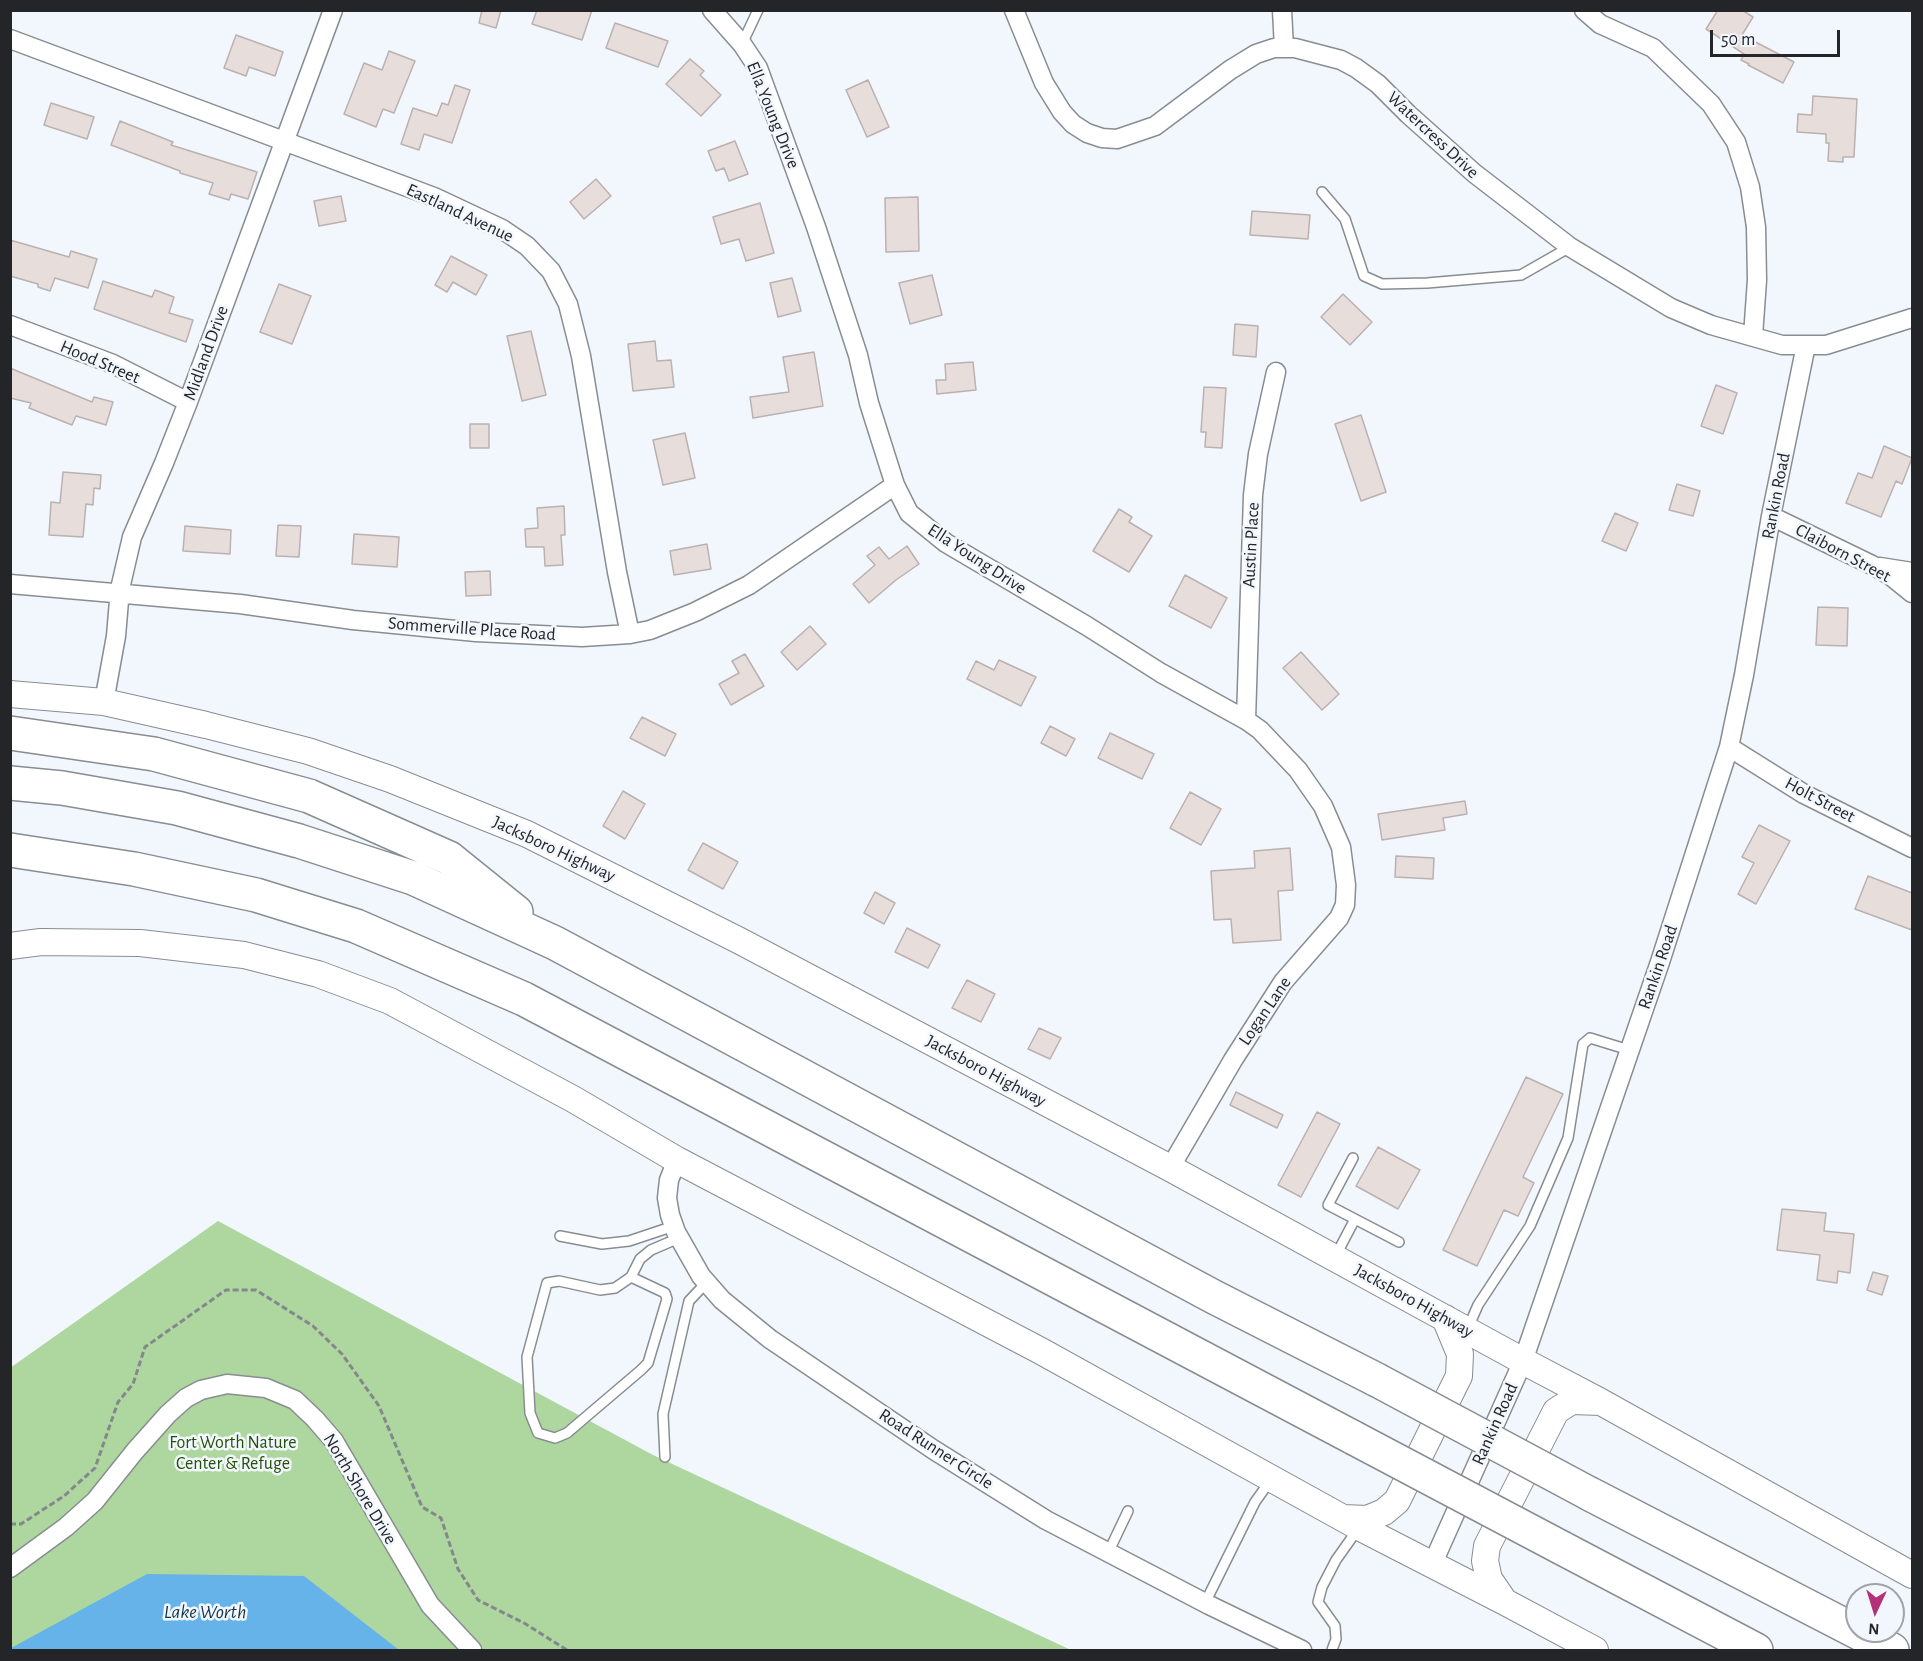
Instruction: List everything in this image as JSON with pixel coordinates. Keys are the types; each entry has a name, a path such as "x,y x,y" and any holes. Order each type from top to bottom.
{"highway":[{"path":"10,733 154,754 309,796 449,858 555,943"},
{"path":"10,783 62,788 177,808 299,841 413,878 555,943 1214,1297 1892,1650"},
{"path":"10,850 134,868 256,895 356,926 513,994 1756,1650"}],"main road":[{"name":"Jacksboro Highway","path":"10,694 104,702 308,751 390,779 527,834 740,941 1170,1168 1601,1402 1912,1575"},
{"path":"10,946 41,942 140,943 244,955 318,974 390,1001 563,1094 677,1160 1038,1350 1351,1523 1595,1650"},
{"path":"1351,1523 1384,1512 1397,1501 1459,1376 1460,1354 1445,1318"},
{"path":"1505,1602 1489,1579 1485,1561 1487,1545 1556,1411 1572,1401 1601,1402"}],"street":[{"name":"Midland Drive","path":"104,702 116,636 120,594 132,537 165,463 333,10"},
{"name":"Ella Young Drive","path":"712,10 742,44 758,68 816,226 858,356 869,403 895,485 909,513 946,543 1260,730 1298,770 1323,806 1343,855"},
{"name":"Watercress Drive","path":"1014,10 1044,83 1062,112 1073,124 1087,133 1102,138 1117,139 1155,126 1230,70 1256,54 1274,48 1295,48 1341,60 1356,68 1378,84 1474,173 1570,247 1671,308 1711,325 1782,345 1826,345 1912,318"},
{"path":"1282,10 1284,48"},
{"path":"1584,10 1600,24 1653,48 1711,104 1736,142 1750,187 1756,227 1757,280 1752,336"},
{"name":"Eastland Avenue","path":"10,39 434,197 502,229 528,246 551,271 568,304 580,356 617,572 630,634"},
{"name":"Hood Street","path":"10,326 113,364 188,402"},
{"name":"Rankin Road","path":"1431,1565 1523,1361 1660,962 1729,747 1744,675 1771,516 1806,345"},
{"name":"Austin Place","path":"1246,720 1253,495 1262,433 1276,372"},
{"name":"Sommerville Place Road","path":"10,584 240,604 353,620 476,632 582,637 630,634 651,630 749,585 895,485"},
{"name":"Claiborn Street","path":"1771,516 1872,565 1891,576 1912,593"},
{"path":"1872,565 1912,572"},
{"name":"Holt Street","path":"1729,747 1804,794 1912,848"},
{"name":"Logan Lane","path":"1170,1168 1233,1060 1283,981 1339,918 1345,905 1343,855"},
{"name":"Road Runner Circle","path":"677,1160 669,1180 667,1198 677,1232 707,1282 723,1300 753,1325 934,1450 1046,1520 1205,1603 1302,1650"},
{"name":"North Shore Drive","path":"10,1568 66,1527 95,1500 168,1414 186,1398 201,1390 227,1384 266,1388 295,1400 334,1441 429,1605 472,1650"}],"lane":[{"path":"742,44 758,10"},
{"path":"1322,192 1345,219 1365,276 1382,284 1427,283 1521,275 1570,247"},
{"path":"1468,1330 1478,1305 1530,1226 1568,1138 1583,1044 1590,1038 1629,1050"},
{"path":"1353,1158 1328,1205 1399,1242"},
{"path":"1335,1257 1355,1219"},
{"path":"560,1236 602,1244 677,1232"},
{"path":"631,1277 665,1293 667,1299 648,1363 567,1433 555,1438 538,1433 530,1413 527,1357 548,1283 559,1281 600,1290 615,1288 631,1277 640,1259 677,1232"},
{"path":"665,1457 663,1414 689,1301 707,1282"},
{"path":"1205,1603 1255,1502 1271,1479"},
{"path":"1108,1552 1128,1511"},
{"path":"1332,1650 1336,1639 1335,1626 1318,1602 1322,1587 1351,1523"}],"path":[{"path":"10,1524 21,1524 63,1496 95,1468 118,1402 133,1384 145,1347 226,1290 256,1290 313,1326 342,1354 379,1407 422,1507 441,1518 458,1569 478,1600 524,1623 567,1650"}],"green space":[{"name":"Fort Worth Nature Center & Refuge","path":"218,1221 653,1455 1071,1650 11,1650 10,1368"}],"water":[{"name":"Lake Worth","path":"147,1574 304,1576 399,1650 11,1650"}],"building":[{"path":"482,10 501,10 496,28 479,23"},
{"path":"537,10 592,10 582,40 532,24"},
{"path":"1718,10 1742,10 1753,17 1742,35 1794,62 1783,83 1748,65 1741,60 1744,54 1706,29"},
{"path":"615,23 668,41 658,67 606,48"},
{"path":"236,35 283,52 275,76 249,67 246,76 224,68"},
{"path":"389,51 415,61 394,113 383,109 376,127 344,114 364,63 382,70"},
{"path":"690,59 704,71 700,75 721,95 701,116 666,84"},
{"path":"868,80 889,127 867,137 846,90"},
{"path":"455,85 470,90 452,143 424,134 419,150 401,144 413,108 437,116 442,103 448,105"},
{"path":"1813,96 1857,99 1854,157 1843,157 1843,162 1828,161 1829,143 1826,143 1826,134 1797,132 1798,114 1812,115"},
{"path":"51,103 94,117 87,139 44,125"},
{"path":"120,121 173,142 171,145 257,172 248,199 231,194 229,200 209,194 213,183 180,173 180,171 111,145"},
{"path":"735,141 748,174 729,181 724,168 716,171 708,151"},
{"path":"596,179 611,196 584,219 570,202"},
{"path":"341,196 346,221 319,226 314,201"},
{"path":"918,197 919,251 886,252 885,198"},
{"path":"760,203 774,253 746,261 739,239 721,244 713,217"},
{"path":"1252,211 1310,215 1308,239 1250,235"},
{"path":"10,240 69,257 71,251 97,259 88,288 55,278 50,291 38,287 38,284 10,276"},
{"path":"451,256 487,275 476,295 453,282 447,292 435,285"},
{"path":"932,275 942,315 910,324 899,283"},
{"path":"792,278 801,311 778,317 770,283"},
{"path":"103,281 152,297 155,290 174,297 169,313 193,320 186,342 94,309"},
{"path":"279,284 311,296 292,344 260,332"},
{"path":"1343,294 1372,322 1350,345 1321,317"},
{"path":"1235,324 1258,326 1256,357 1233,355"},
{"path":"531,331 546,395 522,401 507,336"},
{"path":"655,341 657,361 671,360 674,387 633,391 628,344"},
{"path":"814,352 823,406 753,418 750,397 789,392 783,357"},
{"path":"973,362 976,390 937,394 936,380 946,380 945,364"},
{"path":"10,368 92,402 94,397 113,402 106,425 76,416 72,425 29,408 31,403 10,398"},
{"path":"1716,385 1737,393 1723,434 1701,426"},
{"path":"1204,387 1226,388 1222,448 1205,447 1206,432 1201,432"},
{"path":"1361,415 1386,492 1361,501 1335,424"},
{"path":"470,424 489,424 489,448 470,448"},
{"path":"685,433 695,478 663,485 653,440"},
{"path":"1884,446 1912,458 1902,484 1896,481 1881,517 1846,503 1858,473 1872,478"},
{"path":"63,472 101,475 100,489 94,488 93,505 86,504 83,537 49,535 51,502 60,503"},
{"path":"1677,484 1700,491 1693,516 1669,510"},
{"path":"564,506 565,535 561,535 563,565 545,566 544,547 526,547 525,529 538,528 537,508"},
{"path":"1119,509 1132,517 1129,522 1152,536 1129,572 1093,551"},
{"path":"1615,513 1638,523 1626,551 1602,541"},
{"path":"278,525 301,526 299,557 276,556"},
{"path":"185,526 231,530 230,554 183,551"},
{"path":"354,534 399,537 397,567 352,564"},
{"path":"707,544 711,569 674,575 670,551"},
{"path":"907,546 919,564 869,603 853,584 875,565 867,556 879,547 889,559"},
{"path":"490,571 491,595 466,596 465,572"},
{"path":"1185,575 1227,598 1211,628 1169,606"},
{"path":"1818,607 1848,608 1847,646 1816,645"},
{"path":"810,626 826,644 797,670 781,652"},
{"path":"1301,652 1339,694 1322,710 1283,668"},
{"path":"745,654 764,686 731,705 719,684 739,673 732,661"},
{"path":"999,660 1036,677 1021,706 967,679 976,661 994,670"},
{"path":"642,717 676,734 665,756 630,738"},
{"path":"1050,726 1075,739 1066,756 1041,743"},
{"path":"1110,733 1154,754 1142,779 1098,758"},
{"path":"623,791 645,804 625,839 603,826"},
{"path":"1190,792 1221,809 1201,845 1170,828"},
{"path":"1465,801 1467,814 1443,818 1445,830 1382,840 1378,814"},
{"path":"1759,825 1790,841 1756,904 1738,894 1754,863 1742,857"},
{"path":"703,843 738,862 723,889 688,870"},
{"path":"1290,848 1293,890 1278,891 1281,940 1233,943 1231,919 1214,920 1211,871 1255,868 1254,851"},
{"path":"1396,856 1434,858 1433,879 1395,877"},
{"path":"1868,876 1912,893 1912,930 1855,909"},
{"path":"875,892 895,903 884,924 864,913"},
{"path":"907,928 940,945 928,968 895,952"},
{"path":"967,980 995,994 981,1022 952,1008"},
{"path":"1039,1028 1061,1038 1050,1059 1028,1049"},
{"path":"1526,1077 1563,1094 1523,1177 1534,1183 1518,1216 1504,1210 1477,1266 1443,1250"},
{"path":"1236,1092 1283,1115 1277,1128 1230,1105"},
{"path":"1317,1112 1340,1124 1301,1197 1278,1185"},
{"path":"1378,1147 1420,1170 1398,1209 1356,1186"},
{"path":"1782,1209 1826,1213 1824,1231 1854,1234 1850,1273 1838,1271 1837,1283 1817,1280 1820,1255 1777,1250"},
{"path":"1873,1272 1888,1276 1882,1295 1867,1290"}]}
